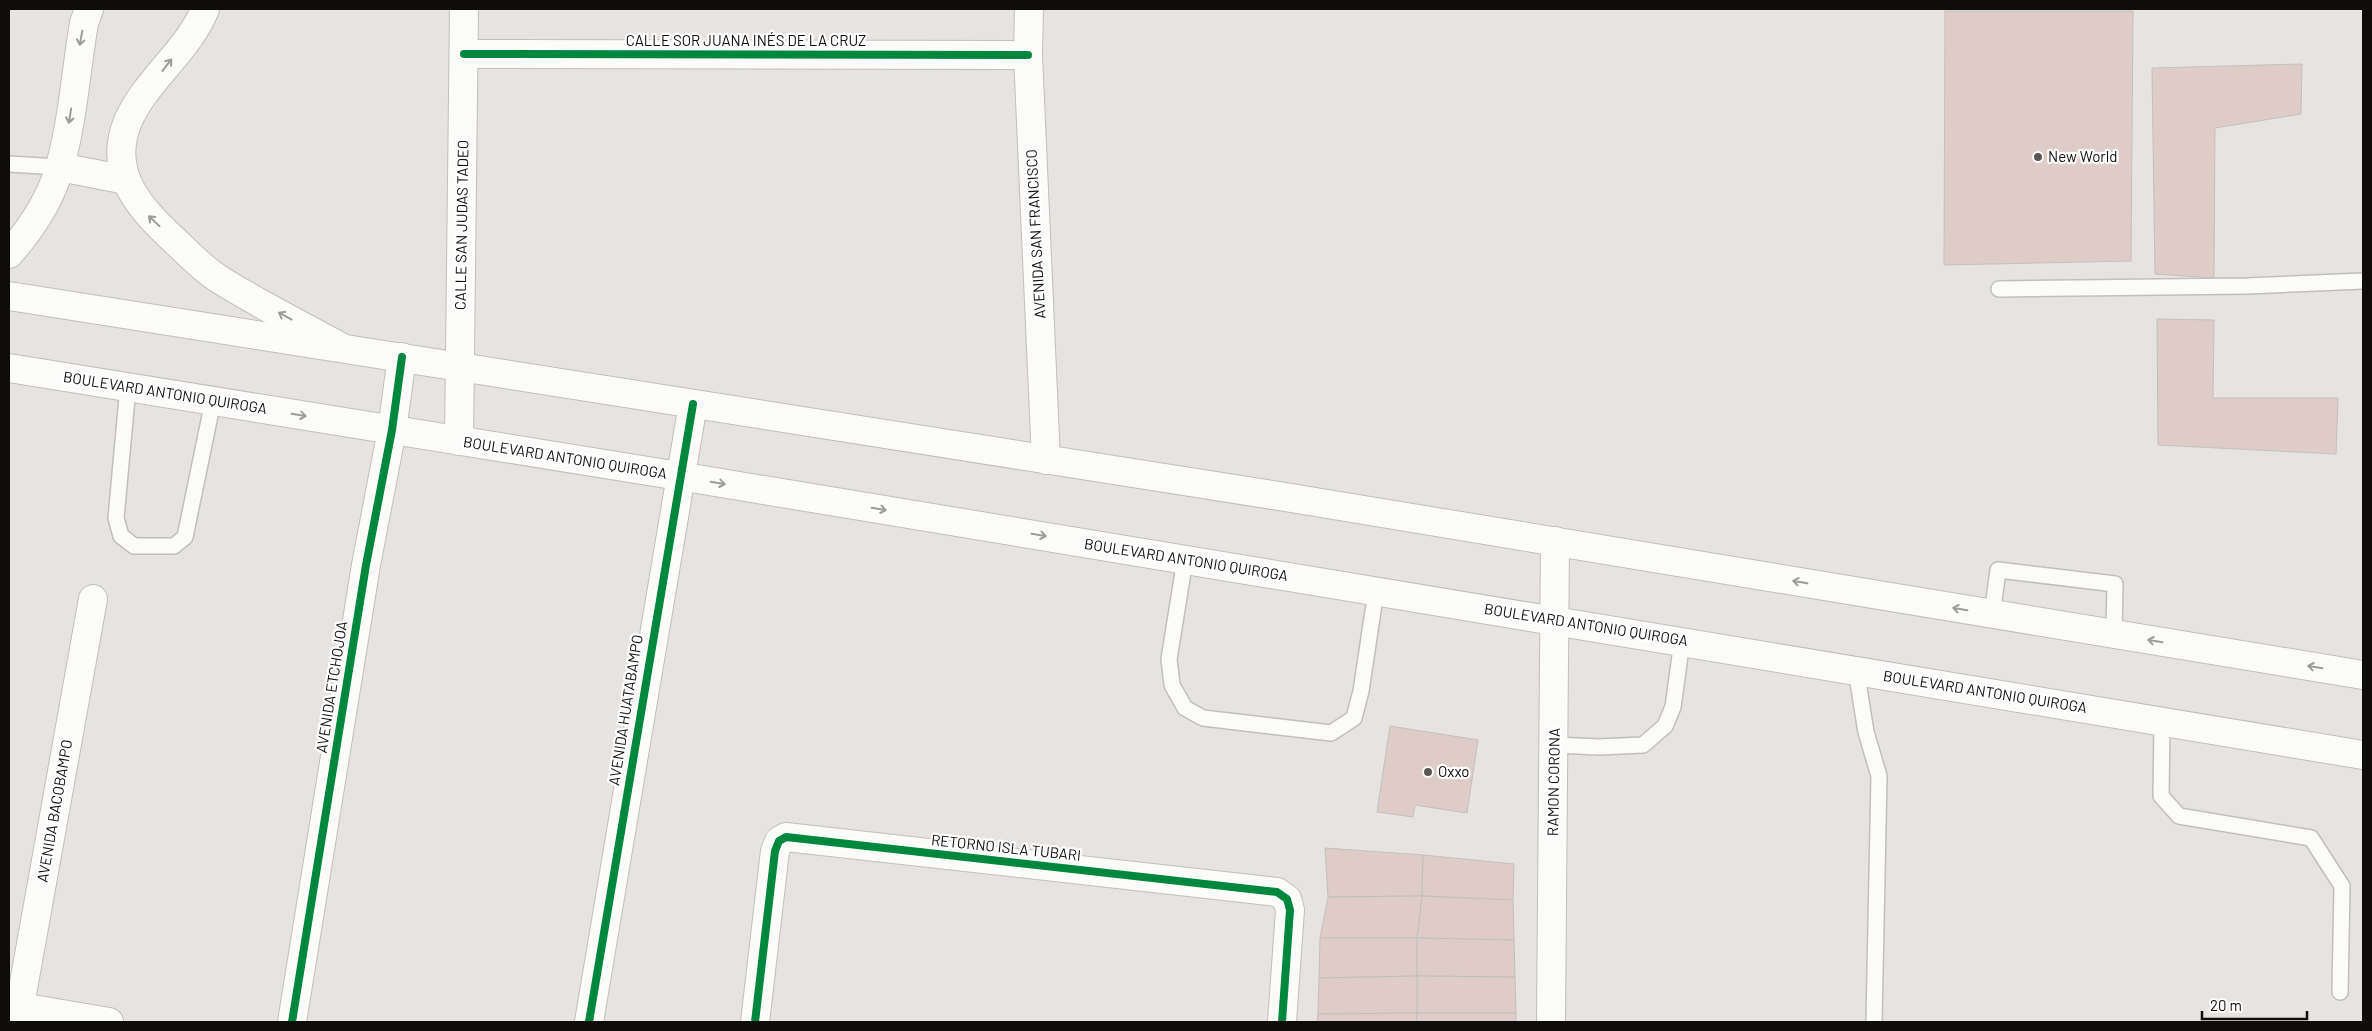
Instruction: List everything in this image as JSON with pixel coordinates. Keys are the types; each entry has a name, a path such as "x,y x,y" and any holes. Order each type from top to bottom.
{"street":[{"path":"9,254 25,235 45,203 60,167 84,23 89,9"},
{"path":"205,9 172,59 137,104 128,123 123,144 123,163 126,180 135,199 146,214 218,278 343,348"},
{"name":"CALLE SAN JUDAS TADEO","path":"459,441 464,9"},
{"name":"AVENIDA SAN FRANCISCO","path":"1029,9 1028,55 1046,460"},
{"name":"CALLE SOR JUANA INÉS DE LA CRUZ","path":"464,54 1028,55"},
{"path":"60,167 126,180"},
{"path":"9,296 1555,541 2363,675"},
{"name":"AVENIDA ETCHOJOA","path":"292,1022 366,564 392,430 402,357"},
{"name":"BOULEVARD ANTONIO QUIROGA","path":"9,368 1555,620 2363,755"},
{"name":"AVENIDA HUATABAMPO","path":"589,1022 679,476 693,404"},
{"name":"RAMON CORONA","path":"1551,1022 1555,541"},
{"name":"AVENIDA BACOBAMPO","path":"15,1011 93,599"},
{"name":"RETORNO ISLA TUBARI","path":"755,1022 775,851 779,841 786,837 1276,892 1287,899 1290,910 1282,1022"},
{"path":"15,1011 109,1022"}],"lane":[{"path":"9,164 60,167"},
{"path":"1999,289 2247,286 2363,281"},
{"path":"128,387 116,518 121,536 134,546 174,546 185,537 213,402"},
{"path":"1185,560 1169,659 1172,686 1185,708 1203,718 1331,733 1354,718 1361,691 1376,591"},
{"path":"1992,614 1998,570 2115,584 2114,635"},
{"path":"1554,745 1643,746 1665,726 1673,707 1682,641"},
{"path":"1856,670 1866,732 1879,776 1874,1022"},
{"path":"2162,722 2161,796 2179,816 2311,838 2328,862 2342,886 2340,992"}],"building":[{"name":"New World","path":"1945,11 2133,11 2131,261 1944,265"},
{"path":"2302,64 2301,114 2215,128 2214,278 2155,274 2152,68"},
{"path":"2157,319 2214,320 2213,398 2338,398 2336,454 2158,445"},
{"name":"Oxxo","path":"1390,726 1478,740 1467,813 1415,805 1413,817 1377,812"},
{"path":"1325,848 1423,855 1422,896 1328,897"},
{"path":"1423,855 1514,864 1513,900 1422,896"},
{"path":"1422,896 1513,900 1514,940 1417,938"},
{"path":"1422,896 1417,938 1320,938 1328,897"},
{"path":"1320,938 1417,938 1417,976 1319,978"},
{"path":"1417,938 1514,940 1515,977 1417,976"},
{"path":"1417,976 1515,977 1516,1013 1417,1013"},
{"path":"1417,976 1417,1013 1318,1014 1319,978"},
{"path":"1417,1013 1516,1013 1516,1022 1416,1022"},
{"path":"1417,1013 1416,1022 1317,1022 1318,1014"}],"cycle path":[{"path":"464,54 1028,55"},
{"path":"292,1022 366,565 392,430 402,357"},
{"path":"589,1022 693,404"},
{"path":"755,1022 775,851 779,841 786,837 1277,892 1287,899 1290,910 1282,1022"}],"place":[{"name":"New World","path":"2038,157"},
{"name":"Oxxo","path":"1428,772"}]}
